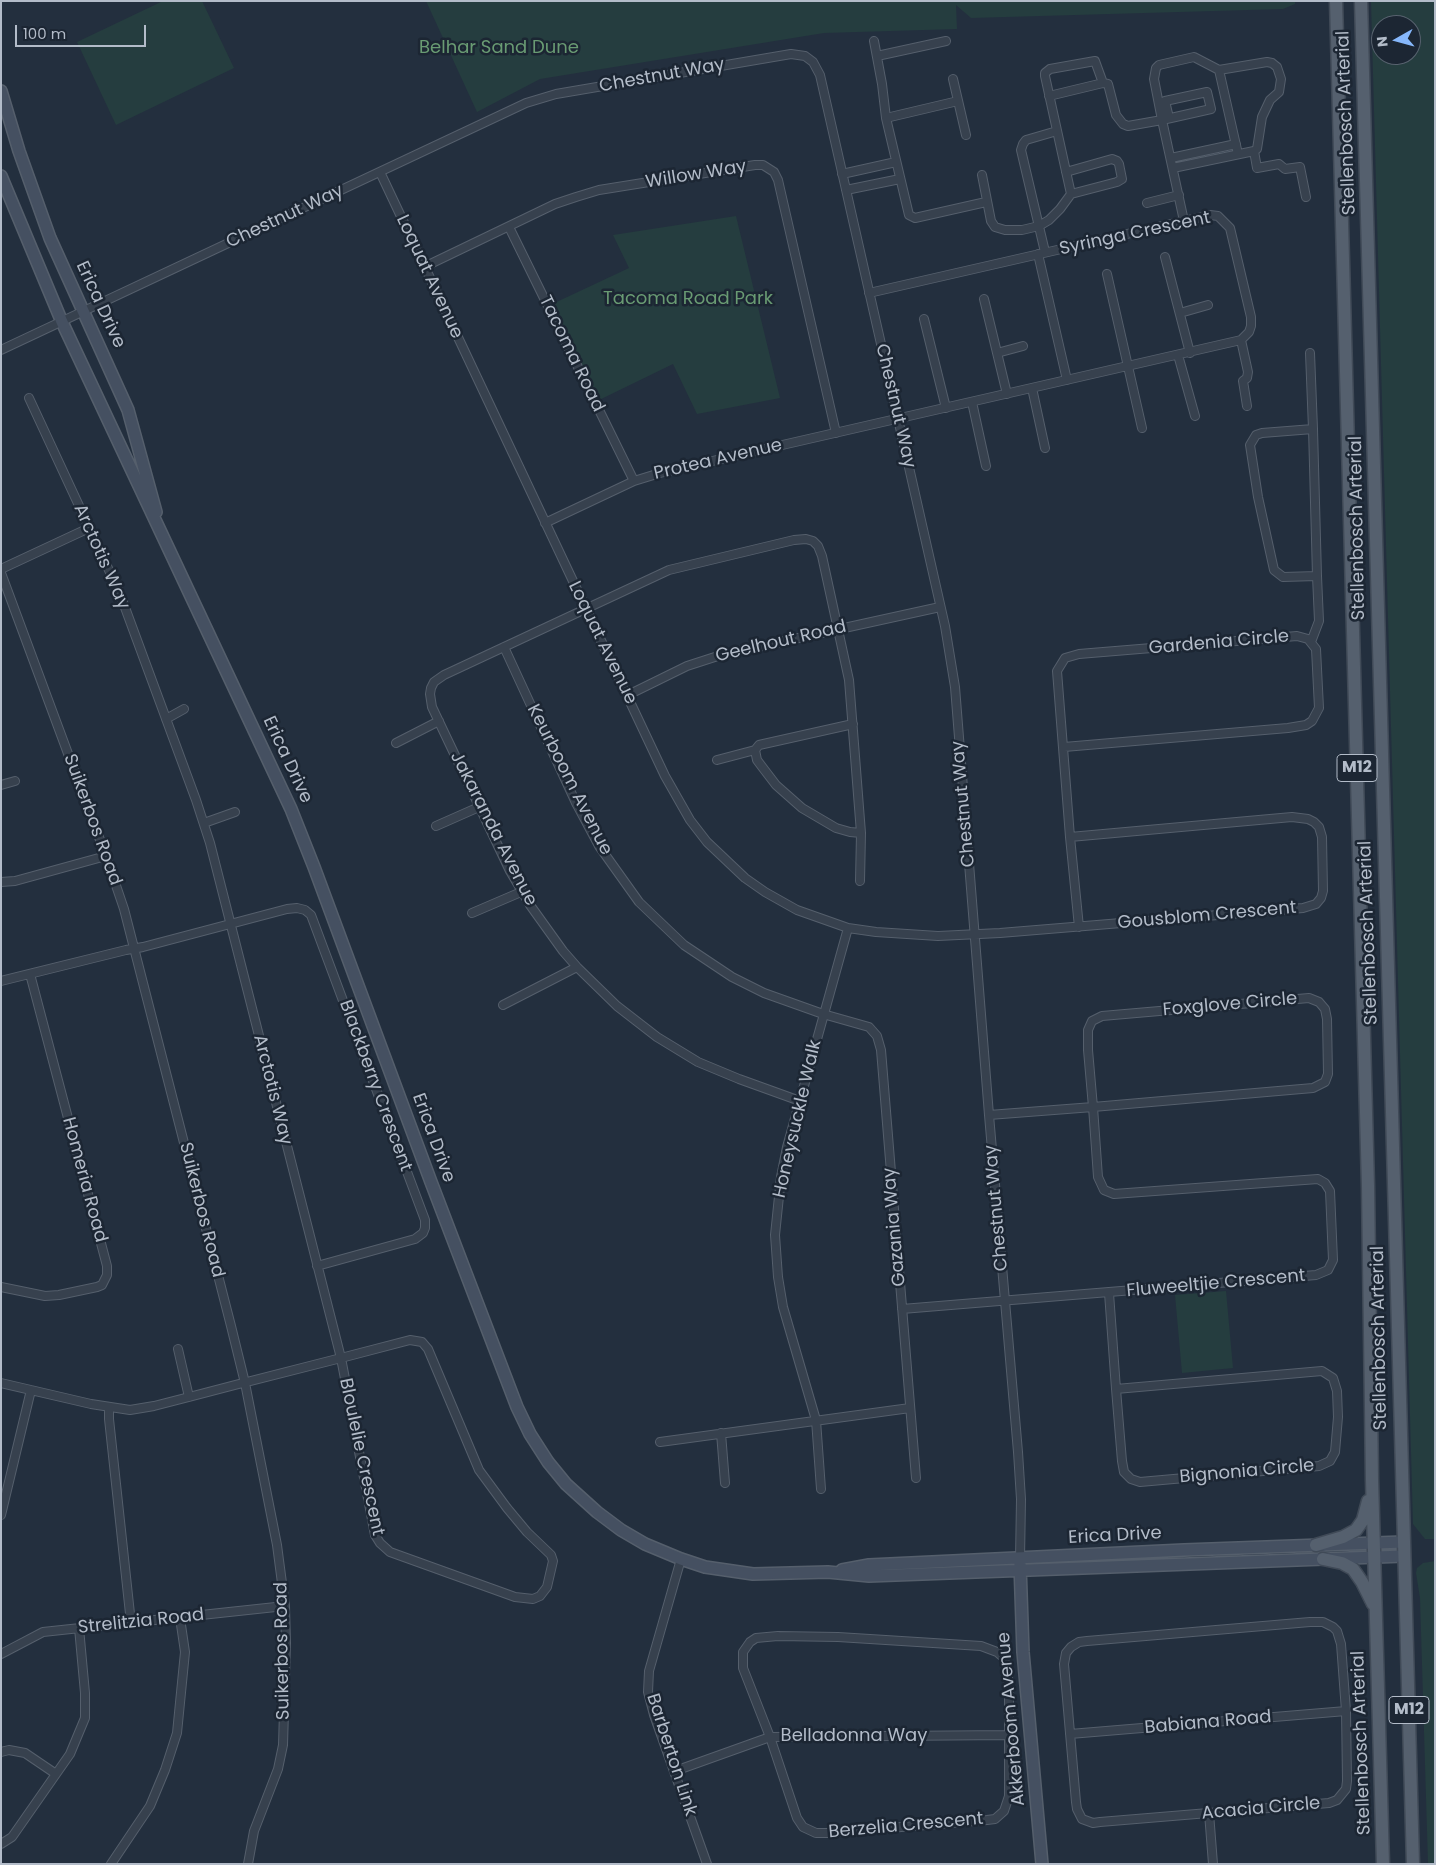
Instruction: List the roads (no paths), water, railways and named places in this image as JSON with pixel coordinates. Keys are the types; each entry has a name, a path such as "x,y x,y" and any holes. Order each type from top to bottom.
{"main road":[{"name":"Stellenbosch Arterial","path":"1336,1 1368,1186 1372,1480 1383,1864"},
{"name":"Stellenbosch Arterial","path":"1361,1 1413,1864"},
{"name":"Erica Drive","path":"1,91 34,195 83,312 128,410 163,535"},
{"name":"Erica Drive","path":"1,176 62,322 271,765 314,867 434,1190 524,1421 548,1462 566,1484 621,1530 645,1544 680,1559 705,1566 753,1574 828,1572 868,1576 1404,1556"},
{"path":"1316,1545 1347,1536 1359,1527 1365,1516 1372,1480"},
{"name":"Erica Drive","path":"828,1572 868,1565 1403,1542"},
{"path":"1322,1558 1342,1563 1353,1569 1364,1586 1376,1613"},
{"name":"Akkerboom Avenue","path":"1020,1559 1023,1652 1042,1864"}],"street":[{"path":"874,41 878,56 886,118 909,215 915,218 986,202"},
{"path":"878,56 946,41"},
{"name":"Chestnut Way","path":"1,350 517,107 539,99 796,54 809,58 819,70 949,647 955,687 1021,1499 1020,1559"},
{"path":"1166,119 1154,79 1156,68 1160,65 1194,57 1219,70 1268,62 1272,63 1279,70 1281,80 1279,92 1270,100 1262,117 1257,149 1173,168"},
{"path":"1071,194 1045,76 1047,70 1050,69 1095,60 1103,83"},
{"path":"1219,70 1238,154"},
{"path":"953,79 966,135"},
{"path":"1049,96 1103,83 1110,86 1116,115 1122,124 1128,126 1166,119 1210,109 1207,92 1165,101 1166,119 1170,158 1184,220"},
{"path":"886,118 958,101"},
{"path":"1057,131 1026,140 1022,150 1039,226 1042,253 1067,380"},
{"path":"1170,158 1236,144"},
{"path":"1254,151 1257,168 1279,164 1285,169 1300,167 1306,197"},
{"path":"982,175 986,202 991,221 995,227 1005,230 1022,230 1039,226 1055,214 1071,194 1118,182 1122,177 1119,164 1112,159 1066,172"},
{"path":"842,174 896,162"},
{"name":"Willow Way","path":"424,267 555,204 599,190 755,165 770,168 778,180 836,433"},
{"name":"Loquat Avenue","path":"380,172 665,776 690,820 707,842 745,878 765,892 797,910 848,928 905,934 975,934"},
{"path":"846,190 900,179"},
{"path":"1147,203 1179,195"},
{"name":"Syringa Crescent","path":"869,293 1184,220 1210,215 1218,216 1230,228 1251,317 1249,332 1241,340"},
{"name":"Tacoma Road","path":"509,227 634,481"},
{"path":"1165,256 1190,353"},
{"path":"1107,274 1142,428"},
{"path":"984,300 1007,394"},
{"path":"1180,313 1208,305"},
{"path":"924,319 946,408"},
{"path":"898,419 1241,340 1248,372 1247,378 1243,382 1247,406"},
{"path":"997,353 1023,346"},
{"path":"1310,353 1318,621 1310,642"},
{"path":"1178,355 1195,416"},
{"path":"1032,388 1045,448"},
{"name":"Arctotis Way","path":"29,398 120,594 204,823 341,1358"},
{"path":"972,402 986,466"},
{"name":"Protea Avenue","path":"545,523 634,481 660,473 898,419"},
{"path":"1313,429 1262,432 1256,436 1250,445 1258,496 1274,570 1282,577 1317,576"},
{"path":"1,569 89,528"},
{"path":"504,646 669,570 794,540 806,539 813,541 820,550 849,680 862,833 860,881"},
{"name":"Suikerbos Road","path":"1,573 117,886 245,1383 277,1545 285,1606 286,1643 283,1745 278,1769 254,1831 248,1864"},
{"name":"Geelhout Road","path":"628,695 704,659 940,607"},
{"name":"Gardenia Circle","path":"1064,747 1306,725 1312,721 1318,708 1315,646 1303,637 1290,637 1070,656 1065,658 1057,671 1079,927"},
{"name":"Jakaranda Avenue","path":"504,646 444,674 434,682 431,688 430,701 521,892 563,951 577,967 617,1006 657,1037 698,1062 800,1101"},
{"name":"Keurboom Avenue","path":"504,646 576,802 600,846 639,902 684,945 732,977 764,993 823,1014"},
{"path":"166,719 184,709"},
{"path":"396,743 438,721"},
{"path":"717,760 755,750 759,745 853,724"},
{"path":"755,750 757,760 768,774 802,808 836,828 862,833"},
{"path":"1,785 15,781"},
{"path":"436,826 479,807"},
{"path":"204,823 235,812"},
{"name":"Gousblom Crescent","path":"975,934 1310,907 1321,898 1323,892 1322,837 1319,828 1308,819 1292,817 1070,838"},
{"path":"1,882 106,856"},
{"path":"472,913 521,892"},
{"name":"Blackberry Crescent","path":"230,924 292,909 305,910 311,915 425,1220 423,1233 415,1239 317,1266"},
{"path":"1,981 230,924"},
{"name":"Honeysuckle Walk","path":"821,1489 816,1420 784,1307 778,1278 775,1247 776,1214 781,1177 800,1101 848,928"},
{"path":"503,1005 577,967"},
{"name":"Homeria Road","path":"1,1287 45,1296 59,1295 102,1285 107,1275 107,1266 30,974"},
{"name":"Foxglove Circle","path":"989,1116 1313,1088 1325,1082 1328,1074 1325,1009 1319,1002 1309,998 1102,1016 1092,1021 1088,1030 1093,1107"},
{"name":"Gazania Way","path":"823,1014 869,1027 877,1036 881,1050 916,1478"},
{"name":"Fluweeltjie Crescent","path":"902,1309 1316,1275 1328,1270 1333,1260 1332,1199 1330,1190 1325,1182 1318,1179 1114,1194 1104,1190 1098,1177 1093,1107"},
{"name":"Bignonia Circle","path":"1109,1293 1116,1389 1123,1468 1126,1475 1135,1481 1319,1466 1330,1461 1335,1452 1338,1417 1337,1391 1332,1378 1322,1370 1116,1389"},
{"name":"Bloulelie Crescent","path":"1,1383 109,1408 130,1410 146,1408 410,1340 422,1342 428,1350 479,1470 527,1532 551,1554 553,1561 552,1570 547,1587 540,1596 533,1599 515,1597 390,1552 380,1543 375,1535 341,1358"},
{"path":"178,1349 189,1397"},
{"path":"1,1515 5,1480 31,1390"},
{"path":"109,1408 131,1623"},
{"path":"660,1442 910,1408"},
{"path":"721,1433 725,1482"},
{"name":"Barberton Link","path":"680,1559 650,1671 648,1692 654,1715 708,1864"},
{"name":"Strelitzia Road","path":"1,1654 43,1632 285,1606"},
{"path":"111,1864 150,1806 165,1770 177,1733 185,1652 180,1618"},
{"name":"Acacia Circle","path":"1322,1622 1333,1626 1337,1631 1341,1644 1346,1711 1347,1781 1346,1789 1337,1800 1328,1803 1093,1822 1082,1819 1077,1810 1070,1734 1064,1664 1066,1653 1074,1644 1087,1641 1301,1623 1322,1622"},
{"path":"1,1844 12,1837 70,1754 85,1718 85,1693 79,1628"},
{"name":"Berzelia Crescent","path":"778,1636 838,1637 981,1646 990,1649 1004,1658 1008,1683 1009,1735 1007,1806 996,1818 816,1833 803,1827 797,1818 770,1737 743,1668 743,1652 746,1646 756,1638 778,1636"},
{"name":"Babiana Road","path":"1070,1734 1346,1711"},
{"name":"Belladonna Way","path":"675,1771 770,1737 1009,1735"},
{"path":"1,1752 9,1750 25,1753 56,1774"},
{"path":"1209,1813 1213,1864"}],"park label":[{"name":"Belhar Sand Dune","path":"499,48"},
{"name":"Tacoma Road Park","path":"688,299"}]}
